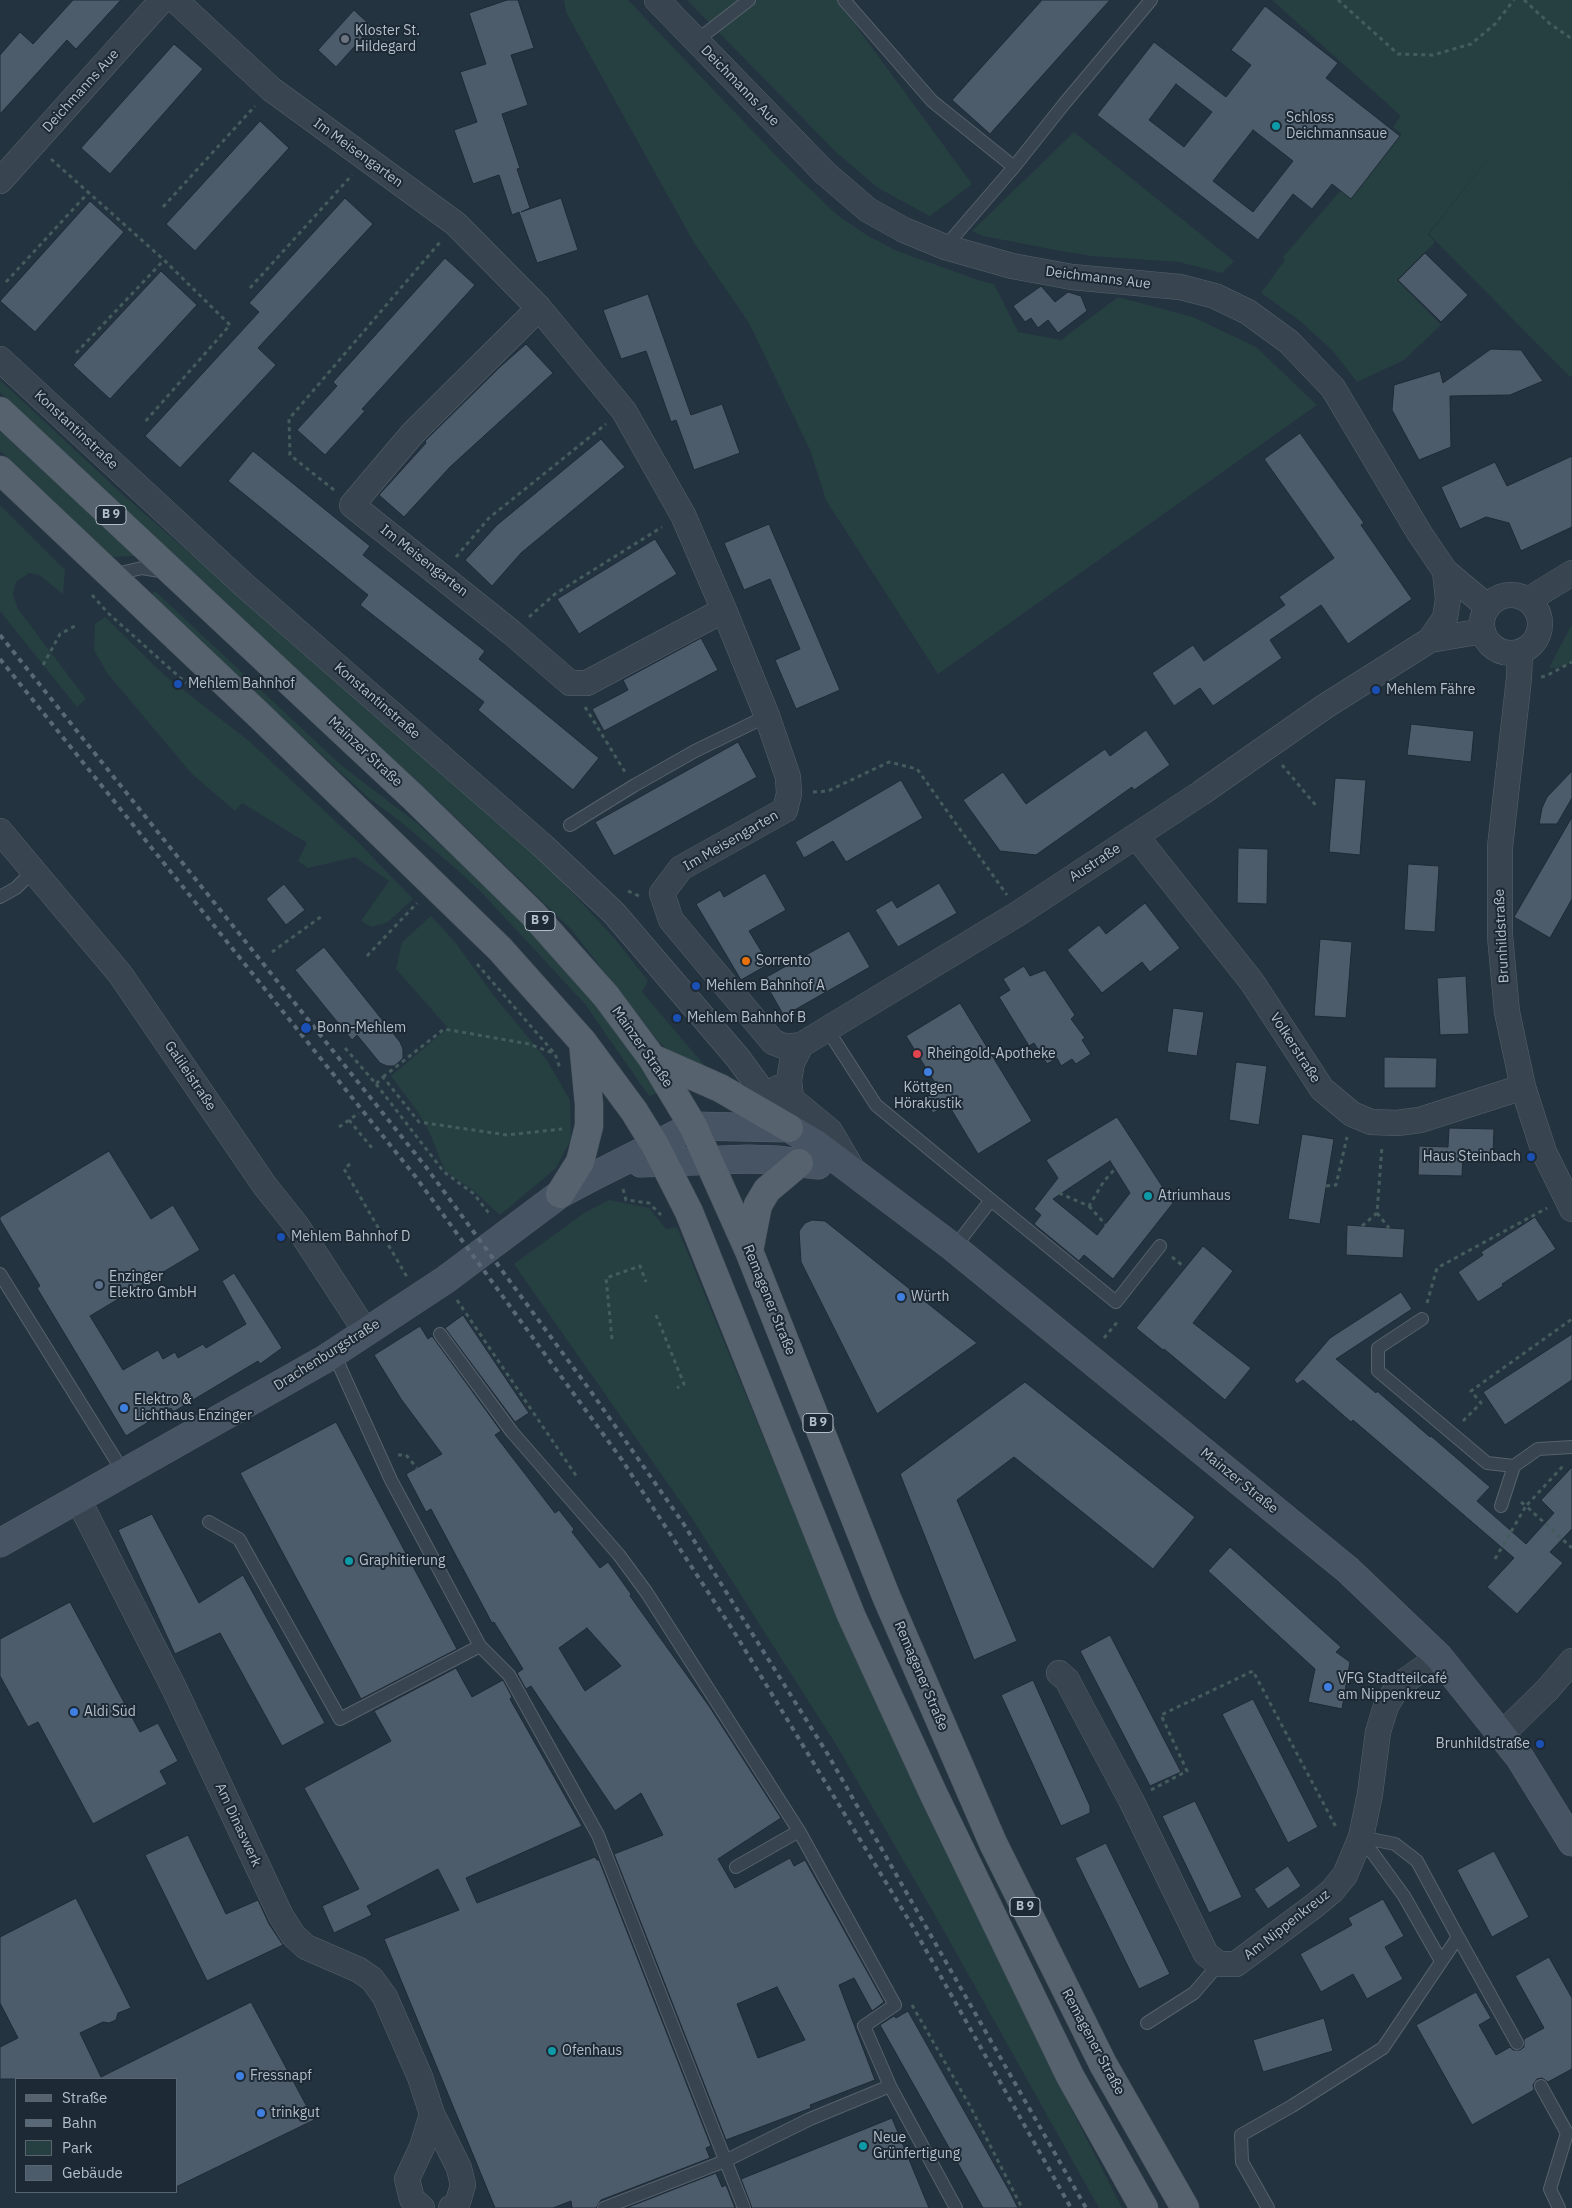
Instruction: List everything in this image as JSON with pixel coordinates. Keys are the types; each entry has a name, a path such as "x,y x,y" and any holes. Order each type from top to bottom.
{"main road":[{"name":"Mainzer Straße","path":"0,411 413,797 533,914 606,996 652,1058 693,1126"},
{"name":"B 9","path":"0,470 433,882 500,949 582,1042 634,1111 690,1212 851,1615 934,1795 1070,2076 1144,2208"},
{"path":"560,1194 580,1162 588,1126 589,1104 582,1042"},
{"path":"652,1058 720,1088 788,1128"},
{"name":"Remagener Straße","path":"693,1126 749,1251 886,1596 993,1843 1103,2064 1185,2208"},
{"path":"749,1251 758,1205 767,1190 799,1163"}],"street":[{"name":"Deichmanns Aue","path":"0,181 162,0"},
{"name":"Im Meisengarten","path":"175,0 270,89 456,224 539,308 624,411 682,515 724,610 767,716 788,777 790,794 785,810 681,868 662,893 671,920 773,1042 786,1047 802,1045"},
{"name":"Deichmanns Aue","path":"657,0 825,173 868,210 904,230 945,246 1012,266 1072,277 1180,287 1215,296 1248,312 1289,342 1333,388 1420,534 1445,571 1488,607"},
{"path":"352,505 412,433 539,308"},
{"name":"Konstantinstraße","path":"0,359 244,585 542,845 614,913 738,1058 788,1128"},
{"name":"Im Meisengarten","path":"352,505 511,632 570,683"},
{"name":"Austraße","path":"1430,640 1445,618 1448,599 1445,571"},
{"path":"1528,600 1572,573"},
{"path":"1508,595 1519,596 1528,600 1539,614 1540,631 1535,640 1528,648 1520,652 1510,653 1494,648 1487,640 1483,631 1482,619 1488,607 1498,598 1508,595"},
{"path":"570,683 587,683 724,610"},
{"name":"Austraße","path":"802,1045 1020,912 1136,836 1324,707 1430,640 1483,631"},
{"name":"Brunhildstraße","path":"1520,652 1519,678 1500,847 1499,895 1507,1012 1523,1087 1544,1152 1570,1201"},
{"name":"Galileistraße","path":"0,831 120,974 265,1186 297,1226 366,1332"},
{"name":"Volkerstraße","path":"1136,836 1252,982 1322,1089 1352,1114 1370,1122 1397,1124 1420,1120 1523,1087"},
{"path":"791,1098 788,1080 792,1063 802,1045"},
{"name":"Konstantinstraße","path":"738,1058 791,1098"},
{"name":"Mainzer Straße","path":"791,1098 830,1131 852,1171"},
{"name":"Mainzer Straße","path":"659,1154 693,1126 788,1128 816,1144 852,1171 954,1248 1348,1570 1439,1657 1520,1758 1572,1842"},
{"name":"Drachenburgstraße","path":"0,1543 334,1354 420,1296 560,1194 617,1164 659,1154"},
{"name":"Mainzer Straße","path":"659,1154 709,1159 777,1160 852,1171"},
{"name":"Am Dinaswerk","path":"78,1499 174,1688 281,1916 293,1936 306,1947 359,1970 372,1979 385,1997 420,2077 432,2114 459,2168 463,2185 456,2207"},
{"name":"Am Nippenkreuz","path":"1219,1964 1236,1964 1314,1906 1332,1891 1345,1875 1357,1848 1370,1794 1378,1732 1386,1706 1398,1686 1439,1657"},
{"path":"1502,1734 1548,1689 1572,1661"},
{"path":"1059,1673 1067,1680 1131,1800 1206,1954 1219,1964"},
{"path":"422,2208 412,2199 408,2179 422,2147 432,2114"}],"lane":[{"path":"696,41 749,0"},
{"path":"844,0 932,101 1014,167"},
{"path":"945,246 1014,167 1150,0"},
{"path":"111,576 142,568 173,574"},
{"path":"570,825 643,780 767,716"},
{"path":"0,898 16,888 33,871"},
{"path":"827,1030 876,1105 1116,1302 1160,1246"},
{"path":"954,1248 991,1200"},
{"path":"0,1274 124,1473"},
{"path":"1422,1319 1378,1348 1378,1371 1487,1463 1514,1466"},
{"path":"440,1334 512,1432 619,1555 652,1601 799,1831 895,2005 864,2026 890,2086 956,2208"},
{"path":"334,1354 391,1480 480,1646 509,1675 598,1835 744,2208"},
{"path":"1502,1506 1514,1466 1538,1450 1572,1447"},
{"path":"209,1522 239,1539 340,1719 480,1646"},
{"path":"736,1867 799,1831"},
{"path":"1357,1848 1395,1844 1416,1861 1517,2043"},
{"path":"1357,1848 1404,1896 1441,1961"},
{"path":"1268,2208 1242,2162 1241,2135 1292,2106 1383,2048 1458,1937"},
{"path":"1146,2023 1194,1993 1219,1964"},
{"path":"604,2208 725,2162 810,2119 890,2086"},
{"path":"1541,2086 1567,2133 1550,2189 1559,2208"}],"path":[{"path":"1338,0 1398,54 1433,55 1470,44 1496,24 1514,0"},
{"path":"1524,0 1549,23 1572,39"},
{"path":"163,207 270,89"},
{"path":"34,143 164,260 230,325 144,423"},
{"path":"250,288 366,160"},
{"path":"6,282 88,193"},
{"path":"352,505 290,455 289,419 456,224"},
{"path":"76,352 164,260"},
{"path":"441,575 488,518 624,411"},
{"path":"511,632 555,594 682,515"},
{"path":"43,665 60,634 75,626"},
{"path":"1519,678 1546,676 1572,662"},
{"path":"570,683 629,777"},
{"path":"1267,747 1318,808"},
{"path":"790,794 828,791 890,762 917,769 1020,912"},
{"path":"367,956 412,910 433,882"},
{"path":"272,952 322,916"},
{"path":"376,1084 444,1029 529,1044 555,1054"},
{"path":"345,1048 376,1084 444,1172 474,1194"},
{"path":"384,1077 419,1122 507,1135 564,1129"},
{"path":"339,1127 358,1113"},
{"path":"1326,1186 1336,1185 1352,1114"},
{"path":"349,1120 372,1148"},
{"path":"1362,1226 1376,1213 1384,1123"},
{"path":"350,1164 344,1169 396,1260 420,1296"},
{"path":"1089,1206 1104,1181 1115,1170"},
{"path":"1058,1193 1089,1206 1106,1225"},
{"path":"625,1194 626,1200 649,1204 666,1220"},
{"path":"1422,1319 1437,1268 1570,1201"},
{"path":"1376,1213 1389,1228"},
{"path":"612,1339 606,1278 640,1266 646,1282"},
{"path":"656,1315 684,1384 678,1388"},
{"path":"1451,1432 1481,1403 1471,1391 1572,1319"},
{"path":"1496,1559 1526,1506 1566,1463"},
{"path":"1526,1506 1572,1548"},
{"path":"1131,1800 1187,1771 1161,1715 1253,1671 1357,1848"}],"green space":[{"path":"564,0 628,0 786,166 836,214 868,236 897,251 994,284 1018,332 1061,340 1118,297 1193,317 1256,347 1317,405 938,674 826,500 810,450 749,323 693,241 566,12"},
{"path":"687,0 837,0 972,184 930,216 878,188 837,153"},
{"path":"1272,0 1572,0 1572,185 1564,177 1572,186 1572,376 1570,377 1429,234 1514,126 1428,234 1435,242 1397,280 1441,325 1404,360 1357,382 1332,350 1300,321 1261,293 1285,260 1283,257 1342,189 1351,195 1402,134 1393,127 1401,116"},
{"path":"1074,132 1234,261 1222,273 1179,262 1091,256 983,236 972,231"},
{"path":"0,380 122,494 544,862 615,939 648,981 642,992 711,1073 677,1057 659,1042 571,929 434,797 0,392"},
{"path":"0,431 135,556 112,557 0,451"},
{"path":"0,505 65,570 63,594 39,575 29,573 16,582 13,595 18,609 86,699 77,707 0,611"},
{"path":"153,592 156,592 342,766 417,823 500,899 574,977 626,1043 658,1093 649,1096 585,1004 484,895 461,873 401,822 370,799 338,770 153,597"},
{"path":"105,617 164,675 249,741 359,843 413,899 388,922 372,927 361,921 389,881 355,857 308,868 298,861 307,843 242,803 235,811 192,774 107,673 94,650 95,624"},
{"path":"1572,624 1572,663 1549,668"},
{"path":"431,916 455,942 494,996 546,1059 570,1100 571,1140 555,1169 500,1215 474,1191 445,1171 429,1131 418,1112 391,1076 448,1028 396,969 402,942"},
{"path":"609,1200 649,1208 666,1229 677,1227 837,1617 920,1799 1053,2073 1122,2208 1099,2208 939,1922 837,1746 692,1518 514,1264 584,1213"}],"building":[{"path":"73,0 121,0 76,49 67,40 0,114 0,55 20,32 33,44"},
{"path":"507,0 518,0 534,48 511,55 528,105 502,114 520,168 517,169 530,208 521,212 561,198 578,250 537,263 519,212 512,215 499,175 473,184 454,130 477,122 460,72 486,64 469,13"},
{"path":"1042,0 1110,0 990,134 952,100"},
{"name":"Schloss Deichmannsaue","path":"1265,6 1338,63 1326,78 1400,136 1351,199 1332,184 1312,209 1293,194 1258,240 1097,115 1154,42 1226,97 1251,65 1231,50","holes":["1176,84 1212,112 1184,147 1149,120","1253,130 1293,161 1253,212 1213,181"]},
{"name":"Kloster St. Hildegard","path":"354,10 372,27 336,67 318,50"},
{"path":"174,44 203,69 110,174 81,148"},
{"path":"260,121 289,148 195,251 166,224"},
{"path":"345,198 373,224 258,348 276,365 180,468 145,436 259,312 249,303"},
{"path":"90,201 124,232 35,332 0,301"},
{"path":"1425,253 1468,295 1441,322 1398,280"},
{"path":"445,258 475,285 362,409 365,411 325,455 297,430 337,386 333,382"},
{"path":"161,271 197,305 110,399 73,365"},
{"path":"1041,286 1055,302 1068,292 1081,296 1087,311 1058,333 1048,320 1038,328 1031,318 1025,322 1013,306"},
{"path":"648,294 691,415 722,404 740,453 694,470 676,420 671,422 646,351 621,359 603,310"},
{"path":"526,344 553,373 450,467 404,517 379,495 426,443 425,441"},
{"path":"1491,349 1521,350 1543,381 1510,395 1450,396 1451,447 1419,460 1392,410 1394,385 1440,371 1443,383"},
{"path":"1300,433 1364,523 1361,525 1412,599 1348,644 1321,605 1270,640 1282,658 1213,706 1200,688 1174,706 1152,673 1193,645 1204,661 1285,605 1279,597 1334,558 1264,459"},
{"path":"601,439 625,467 521,553 492,586 465,560 497,525"},
{"path":"253,451 370,546 363,555 485,651 479,659 599,758 573,790 478,710 484,702 360,605 368,595 228,481"},
{"path":"1572,456 1572,527 1521,551 1509,523 1486,517 1460,529 1441,487 1495,462 1507,486"},
{"path":"769,524 840,690 796,709 775,660 800,649 770,579 744,590 724,543"},
{"path":"655,539 677,574 579,634 557,599"},
{"path":"701,638 718,670 604,731 592,709 628,690 623,680"},
{"path":"1411,724 1474,731 1471,762 1407,755"},
{"path":"1146,730 1170,765 1134,790 1132,787 1036,855 1000,851 963,800 1003,772 1026,804 1105,749 1110,756"},
{"path":"738,742 757,777 614,856 595,822"},
{"path":"1572,771 1572,798 1557,824 1539,824 1542,808 1547,797"},
{"path":"1335,778 1366,780 1360,855 1329,852"},
{"path":"901,780 923,818 846,862 833,841 804,858 795,842"},
{"path":"1572,817 1572,899 1550,938 1514,917"},
{"path":"1238,848 1268,849 1267,904 1237,903"},
{"path":"1408,864 1439,866 1435,932 1404,930"},
{"path":"765,873 786,910 749,931 769,964 741,980 696,904 720,890 724,897"},
{"path":"939,883 957,913 898,947 875,910 892,900 897,908"},
{"path":"284,884 305,910 286,925 266,899"},
{"path":"1145,903 1180,948 1150,972 1142,962 1102,993 1067,950 1099,925 1106,934"},
{"path":"849,931 870,967 784,1016 763,979"},
{"path":"1320,939 1352,942 1346,1018 1314,1016"},
{"path":"324,947 400,1042 403,1049 403,1058 394,1066 380,1063 357,1035 352,1040 295,970"},
{"path":"1024,966 1030,976 1045,970 1075,1015 1071,1019 1085,1038 1082,1040 1091,1054 1076,1064 1072,1059 1061,1066 1057,1058 1047,1064 1034,1043 1029,1046 999,997 1010,990 1003,979"},
{"path":"1466,976 1469,1034 1440,1035 1437,978"},
{"path":"960,1003 1032,1121 978,1154 948,1104 933,1113 924,1099 939,1089 906,1036"},
{"path":"1173,1008 1204,1012 1197,1056 1167,1052"},
{"path":"1384,1057 1437,1058 1436,1088 1384,1088"},
{"path":"1236,1062 1267,1066 1259,1125 1229,1120"},
{"name":"Atriumhaus","path":"1117,1117 1173,1203 1113,1279 1084,1255 1079,1261 1034,1224 1041,1215 1034,1209 1058,1178 1046,1160","holes":["1110,1161 1130,1193 1097,1235 1053,1199"]},
{"path":"1449,1128 1494,1129 1493,1156 1463,1155 1462,1176 1418,1175 1419,1146 1448,1147"},
{"path":"1302,1134 1334,1139 1320,1224 1288,1219"},
{"path":"109,1151 151,1219 173,1205 200,1250 90,1316 123,1370 158,1350 163,1359 175,1352 178,1358 203,1344 206,1348 246,1324 222,1281 234,1273 282,1348 260,1364 258,1361 173,1412 171,1408 126,1436 37,1288 40,1286 0,1220 0,1217"},
{"path":"1535,1217 1556,1249 1478,1302 1458,1272 1483,1255 1481,1252"},
{"path":"812,1220 825,1221 977,1343 877,1414 801,1262 799,1231 805,1223"},
{"path":"1347,1225 1405,1229 1403,1258 1346,1255"},
{"path":"1203,1246 1233,1271 1193,1323 1251,1368 1225,1400 1136,1328"},
{"path":"1401,1292 1412,1309 1336,1359 1376,1393 1377,1391 1490,1487 1477,1501 1526,1544 1554,1513 1541,1500 1572,1467 1572,1529 1550,1552 1563,1563 1517,1614 1487,1587 1514,1558 1353,1420 1351,1422 1303,1380 1297,1384 1294,1380 1330,1338"},
{"path":"463,1315 529,1413 515,1422 445,1328"},
{"path":"420,1326 428,1339 432,1336 501,1431 495,1435 555,1513 559,1510 574,1529 572,1532 600,1568 608,1562 631,1594 630,1596 709,1706 781,1818 718,1859 735,1888 790,1858 794,1866 805,1860 884,2002 872,2011 854,1978 839,1985 875,2080 810,2105 811,2108 726,2140 614,1854 663,1835 641,1793 615,1811 531,1686 526,1689 517,1673 523,1669 494,1622 492,1623 431,1509 426,1512 406,1474 442,1454 401,1399 374,1355","holes":["587,1628 621,1666 585,1691 559,1648","777,1987 805,2040 758,2058 737,2004"]},
{"path":"1572,1334 1572,1380 1505,1425 1483,1392"},
{"path":"1025,1382 1195,1517 1153,1569 1014,1457 957,1500 1017,1641 974,1660 900,1474"},
{"name":"Graphitierung","path":"336,1422 457,1649 361,1699 240,1473"},
{"path":"152,1514 199,1603 243,1575 325,1723 282,1746 220,1633 175,1654 118,1530"},
{"path":"1230,1547 1341,1647 1336,1652 1350,1662 1342,1709 1308,1702 1315,1669 1208,1571"},
{"name":"Aldi Süd","path":"70,1602 140,1732 158,1723 178,1761 160,1771 167,1784 93,1824 38,1722 28,1727 0,1676 0,1639"},
{"path":"1110,1635 1181,1772 1150,1786 1080,1651"},
{"name":"Ofenhaus","path":"456,1668 472,1697 503,1680 512,1697 510,1699 582,1826 466,1878 477,1903 595,1857 599,1860 711,2146 706,2148 710,2158 601,2200 596,2208 572,2208 571,2201 553,2208 495,2208 384,1939 459,1910 438,1869 367,1906 372,1915 334,1933 322,1906 359,1889 304,1788 391,1741 374,1711"},
{"path":"1033,1680 1090,1806 1090,1813 1061,1826 1001,1695"},
{"path":"1253,1699 1318,1827 1288,1843 1222,1714"},
{"path":"1195,1801 1242,1897 1209,1913 1162,1816"},
{"path":"188,1835 226,1914 258,1900 269,1924 283,1945 207,1981 145,1855"},
{"path":"1106,1843 1170,1974 1139,1989 1075,1858"},
{"path":"1494,1851 1529,1917 1492,1937 1457,1870"},
{"path":"1288,1866 1301,1886 1268,1909 1254,1889"},
{"path":"76,1898 131,2008 118,2013 116,2020 109,2023 103,2022 80,2033 101,2077 251,2002 314,2120 178,2186 178,2078 0,2079 0,2047 18,2038 0,2003 0,1937"},
{"path":"1383,1899 1404,1936 1385,1947 1403,1979 1367,1999 1353,1974 1321,1992 1300,1954 1352,1925 1348,1918"},
{"path":"1549,1957 1572,1998 1572,2069 1548,2082 1542,2078 1537,2079 1533,2085 1534,2090 1472,2125 1416,2025 1476,1992 1491,2018 1479,2025 1496,2055 1510,2047 1513,2050 1520,2050 1524,2047 1524,2039 1544,2028 1515,1976"},
{"path":"908,2011 1018,2208 983,2208 880,2025 894,2016 896,2018"},
{"path":"1324,2018 1333,2051 1263,2072 1253,2040"},
{"name":"Neue Grünfertigung","path":"892,2118 929,2208 752,2208 741,2179"},
{"path":"716,2173 722,2187 726,2185 735,2208 626,2208"}],"railway":[{"path":"0,635 426,1167 592,1393 683,1523 827,1753 1086,2208"},
{"path":"0,659 415,1176 622,1460 736,1635 913,1927 1071,2208"}],"place":[{"name":"Kloster St. Hildegard","path":"345,39"},
{"name":"Schloss Deichmannsaue","path":"1276,126"},
{"name":"Mehlem Bahnhof","path":"178,684"},
{"name":"Mehlem Fähre","path":"1376,690"},
{"name":"Sorrento","path":"746,961"},
{"name":"Mehlem Bahnhof A","path":"696,986"},
{"name":"Mehlem Bahnhof B","path":"677,1018"},
{"name":"Bonn-Mehlem","path":"306,1028"},
{"name":"Rheingold-Apotheke","path":"917,1054"},
{"name":"Köttgen Hörakustik","path":"928,1072"},
{"name":"Haus Steinbach","path":"1531,1157"},
{"name":"Atriumhaus","path":"1148,1196"},
{"name":"Mehlem Bahnhof D","path":"281,1237"},
{"name":"Enzinger Elektro GmbH","path":"99,1285"},
{"name":"Würth","path":"901,1297"},
{"name":"Elektro & Lichthaus Enzinger","path":"124,1408"},
{"name":"Graphitierung","path":"349,1561"},
{"name":"VFG Stadtteilcafé am Nippenkreuz","path":"1328,1687"},
{"name":"Aldi Süd","path":"74,1712"},
{"name":"Brunhildstraße","path":"1540,1744"},
{"name":"Ofenhaus","path":"552,2051"},
{"name":"Fressnapf","path":"240,2076"},
{"name":"trinkgut","path":"261,2113"},
{"name":"Neue Grünfertigung","path":"863,2146"}]}
